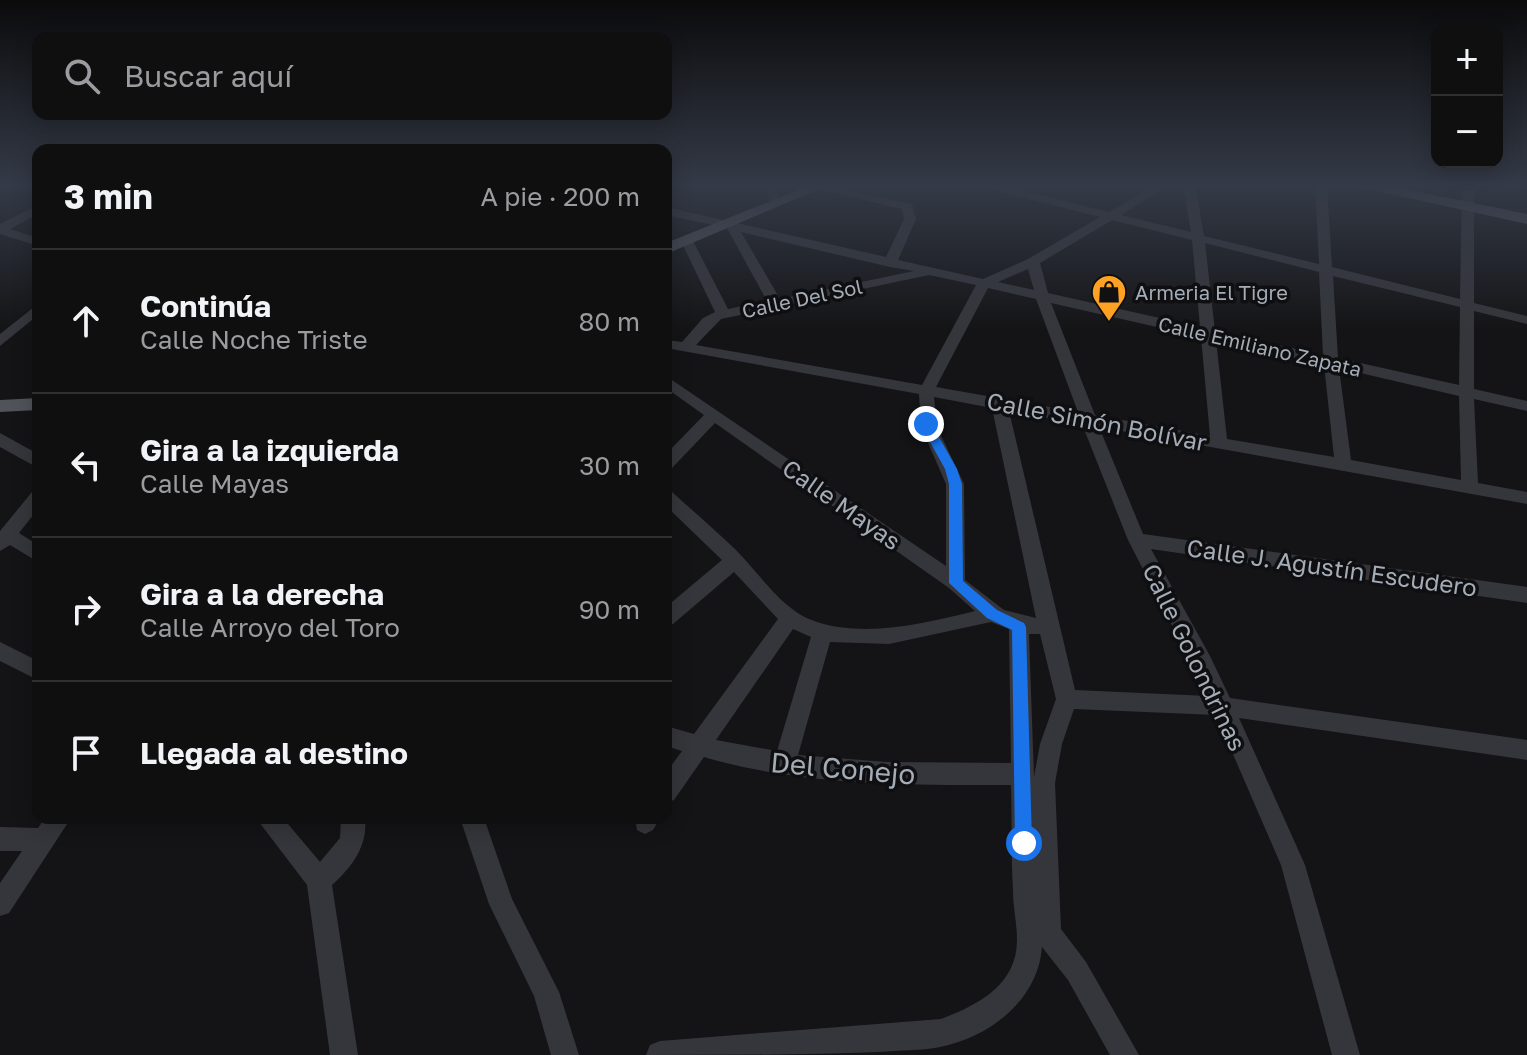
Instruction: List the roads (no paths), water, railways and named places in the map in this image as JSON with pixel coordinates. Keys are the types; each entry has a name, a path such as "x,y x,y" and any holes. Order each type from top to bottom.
{"main road":[{"path":"672,247 709,233"},
{"path":"0,406 32,404"}],"street":[{"path":"10,233 32,240"},
{"path":"733,233 776,304"},
{"name":"Calle Emiliano Zapata","path":"760,233 1527,406"},
{"path":"890,263 904,233"},
{"path":"956,583 955,484 951,469 926,424 924,407 928,388 984,283 1033,262 1079,233"},
{"path":"1175,233 1527,320"},
{"path":"1197,233 1219,444"},
{"path":"1324,233 1331,362 1343,466"},
{"path":"1469,233 1470,305 1466,391 1470,489"},
{"path":"687,241 723,314"},
{"name":"Calle Golondrinas","path":"1033,262 1042,296 1087,419 1137,540 1203,662 1293,865 1346,1055"},
{"name":"Calle Del Sol","path":"686,347 708,321 723,314 930,272"},
{"path":"0,342 32,313"},
{"name":"Calle Simón Bolívar","path":"672,345 928,388 1219,444 1527,498"},
{"name":"Calle Mayas","path":"672,385 956,583 992,614 1019,627"},
{"path":"660,1055 941,1033 983,1018 1009,995 1023,972 1028,958 1026,908 1033,778 1051,744 1067,699 999,402"},
{"path":"672,458 713,415"},
{"path":"0,439 32,458"},
{"path":"672,502 735,560 790,618 823,632 845,636 903,634 992,614"},
{"path":"32,504 4,539 32,552"},
{"name":"Calle J. Agustín Escudero","path":"1137,540 1527,595"},
{"path":"672,613 735,560"},
{"path":"672,784 790,618"},
{"path":"1048,626 1019,627 1048,933"},
{"path":"784,765 823,632"},
{"path":"0,651 32,668"},
{"path":"1067,699 1221,706 1527,750"},
{"name":"Del Conejo","path":"672,738 698,747 784,765 911,775 1033,778"},
{"path":"0,904 54,824"},
{"path":"274,824 319,880 344,1055"},
{"path":"319,880 349,849 354,836 353,824"},
{"path":"474,824 501,904 546,992 565,1055"},
{"path":"0,839 42,840"},
{"path":"1026,908 1077,971 1125,1055"}],"place":[{"name":"Armeria El Tigre","path":"1109,323"}]}
